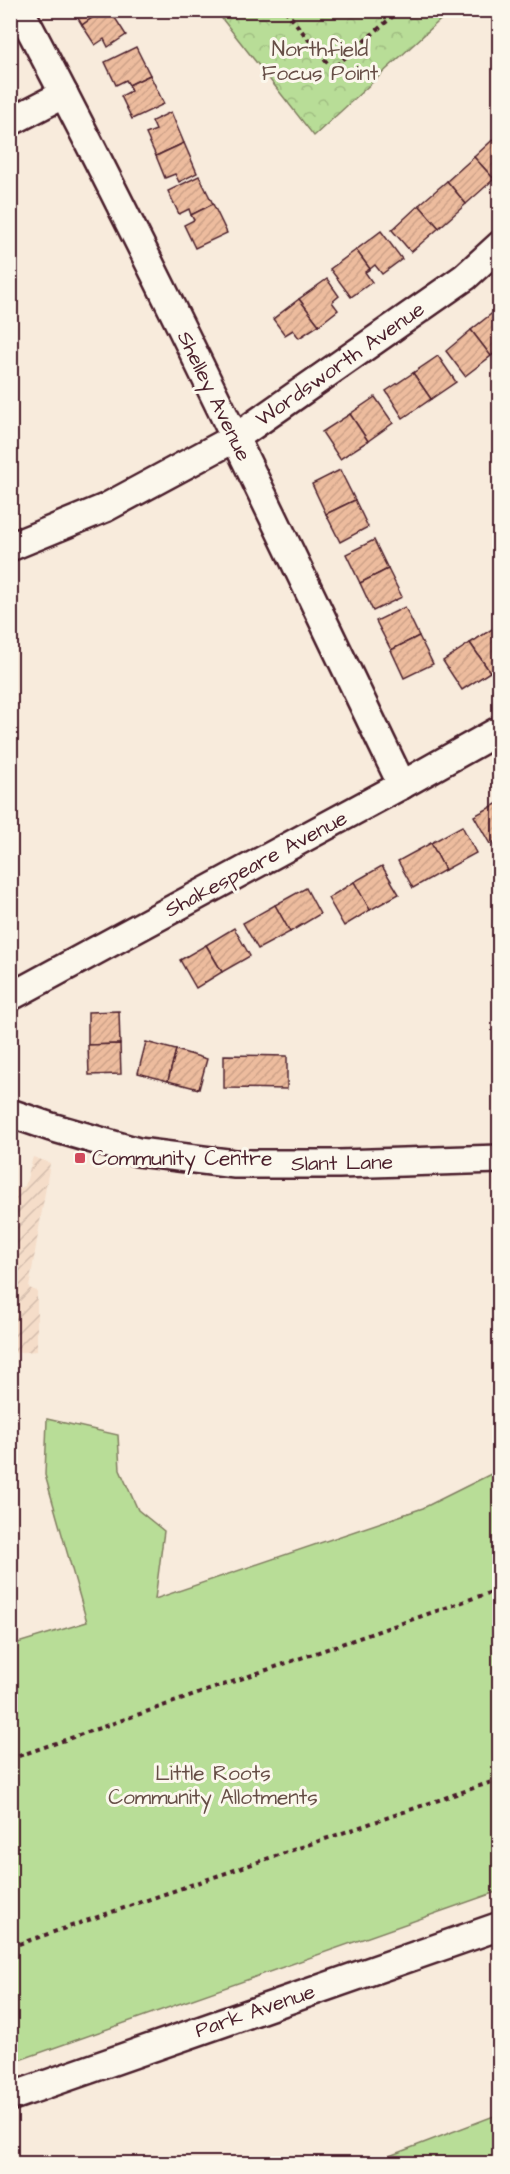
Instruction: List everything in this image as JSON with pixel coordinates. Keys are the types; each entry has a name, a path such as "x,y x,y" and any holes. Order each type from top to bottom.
{"street":[{"name":"Shelley Avenue","path":"20,10 235,438 402,785"},
{"path":"10,122 64,94"},
{"name":"Wordsworth Avenue","path":"10,547 105,508 235,438 465,277 500,245"},
{"name":"Shakespeare Avenue","path":"10,997 500,730"},
{"name":"Slant Lane","path":"10,1113 138,1152 235,1164 339,1164 500,1159"},
{"name":"Park Avenue","path":"10,2097 500,1926"}],"path":[{"path":"285,10 332,69 400,10"},
{"path":"10,1759 500,1589"},
{"path":"10,1947 500,1779"}],"shaded area":[{"path":"33,1157 50,1163 29,1288 37,1291 37,1351 12,1353 10,1346 11,1192 25,1186"}],"green space":[{"name":"Northfield Focus Point","path":"216,11 450,11 314,136"},
{"name":"Little Roots Community Allotments","path":"47,1419 118,1435 120,1470 138,1510 164,1531 155,1599 423,1508 499,1470 499,1891 11,2063 11,1645 87,1622 45,1475"},
{"path":"499,2114 499,2163 371,2163"}],"building":[{"path":"73,10 104,10 82,25"},
{"path":"104,10 110,10 126,35 108,47 104,39 95,45 82,25"},
{"path":"136,47 150,75 129,85 126,80 116,85 105,62"},
{"path":"150,75 164,104 132,119 121,96 131,91 129,85"},
{"path":"171,112 184,143 156,156 146,134 156,130 152,121"},
{"path":"500,133 500,174 494,179 474,157"},
{"path":"184,143 197,173 179,182 175,174 165,178 156,156"},
{"path":"474,157 494,179 466,204 447,181"},
{"path":"199,176 213,204 191,215 189,209 179,214 168,191"},
{"path":"447,181 466,204 439,228 419,205"},
{"path":"213,204 227,233 195,248 184,225 194,220 191,215"},
{"path":"419,205 439,228 411,252 392,230"},
{"path":"381,231 402,259 382,274 375,265 370,269 356,250"},
{"path":"356,250 370,269 365,272 372,282 351,297 330,269"},
{"path":"327,279 339,296 332,302 338,310 319,325 299,299"},
{"path":"299,299 319,325 299,338 293,330 285,335 273,319"},
{"path":"495,311 500,317 500,349 491,356 471,330"},
{"path":"471,330 491,356 465,376 446,351"},
{"path":"438,356 456,382 431,399 413,373"},
{"path":"413,373 431,399 403,418 386,391"},
{"path":"375,397 393,423 368,441 350,414"},
{"path":"350,414 368,441 340,459 322,432"},
{"path":"340,470 355,500 326,514 312,484"},
{"path":"355,500 368,527 340,542 326,514"},
{"path":"374,540 388,569 360,583 346,554"},
{"path":"388,569 402,597 373,611 360,583"},
{"path":"405,607 419,636 391,650 376,621"},
{"path":"497,626 500,629 500,666 490,672 470,643"},
{"path":"419,636 433,664 404,678 391,650"},
{"path":"470,643 490,672 462,690 443,661"},
{"path":"500,802 500,839 490,844 474,816"},
{"path":"462,826 476,853 445,870 431,843"},
{"path":"431,843 445,870 413,888 398,861"},
{"path":"382,866 399,894 370,910 354,882"},
{"path":"354,882 370,910 344,926 328,898"},
{"path":"306,888 320,914 290,932 275,905"},
{"path":"275,905 290,932 258,949 243,923"},
{"path":"234,928 250,956 222,972 206,945"},
{"path":"206,945 222,972 196,988 180,960"},
{"path":"119,1011 120,1044 88,1045 88,1012"},
{"path":"146,1042 176,1050 168,1081 138,1073"},
{"path":"120,1044 121,1074 89,1075 88,1045"},
{"path":"176,1050 207,1059 199,1089 168,1081"},
{"path":"224,1055 287,1056 287,1089 224,1088"}],"place":[{"name":"Community Centre","path":"80,1158"}]}
